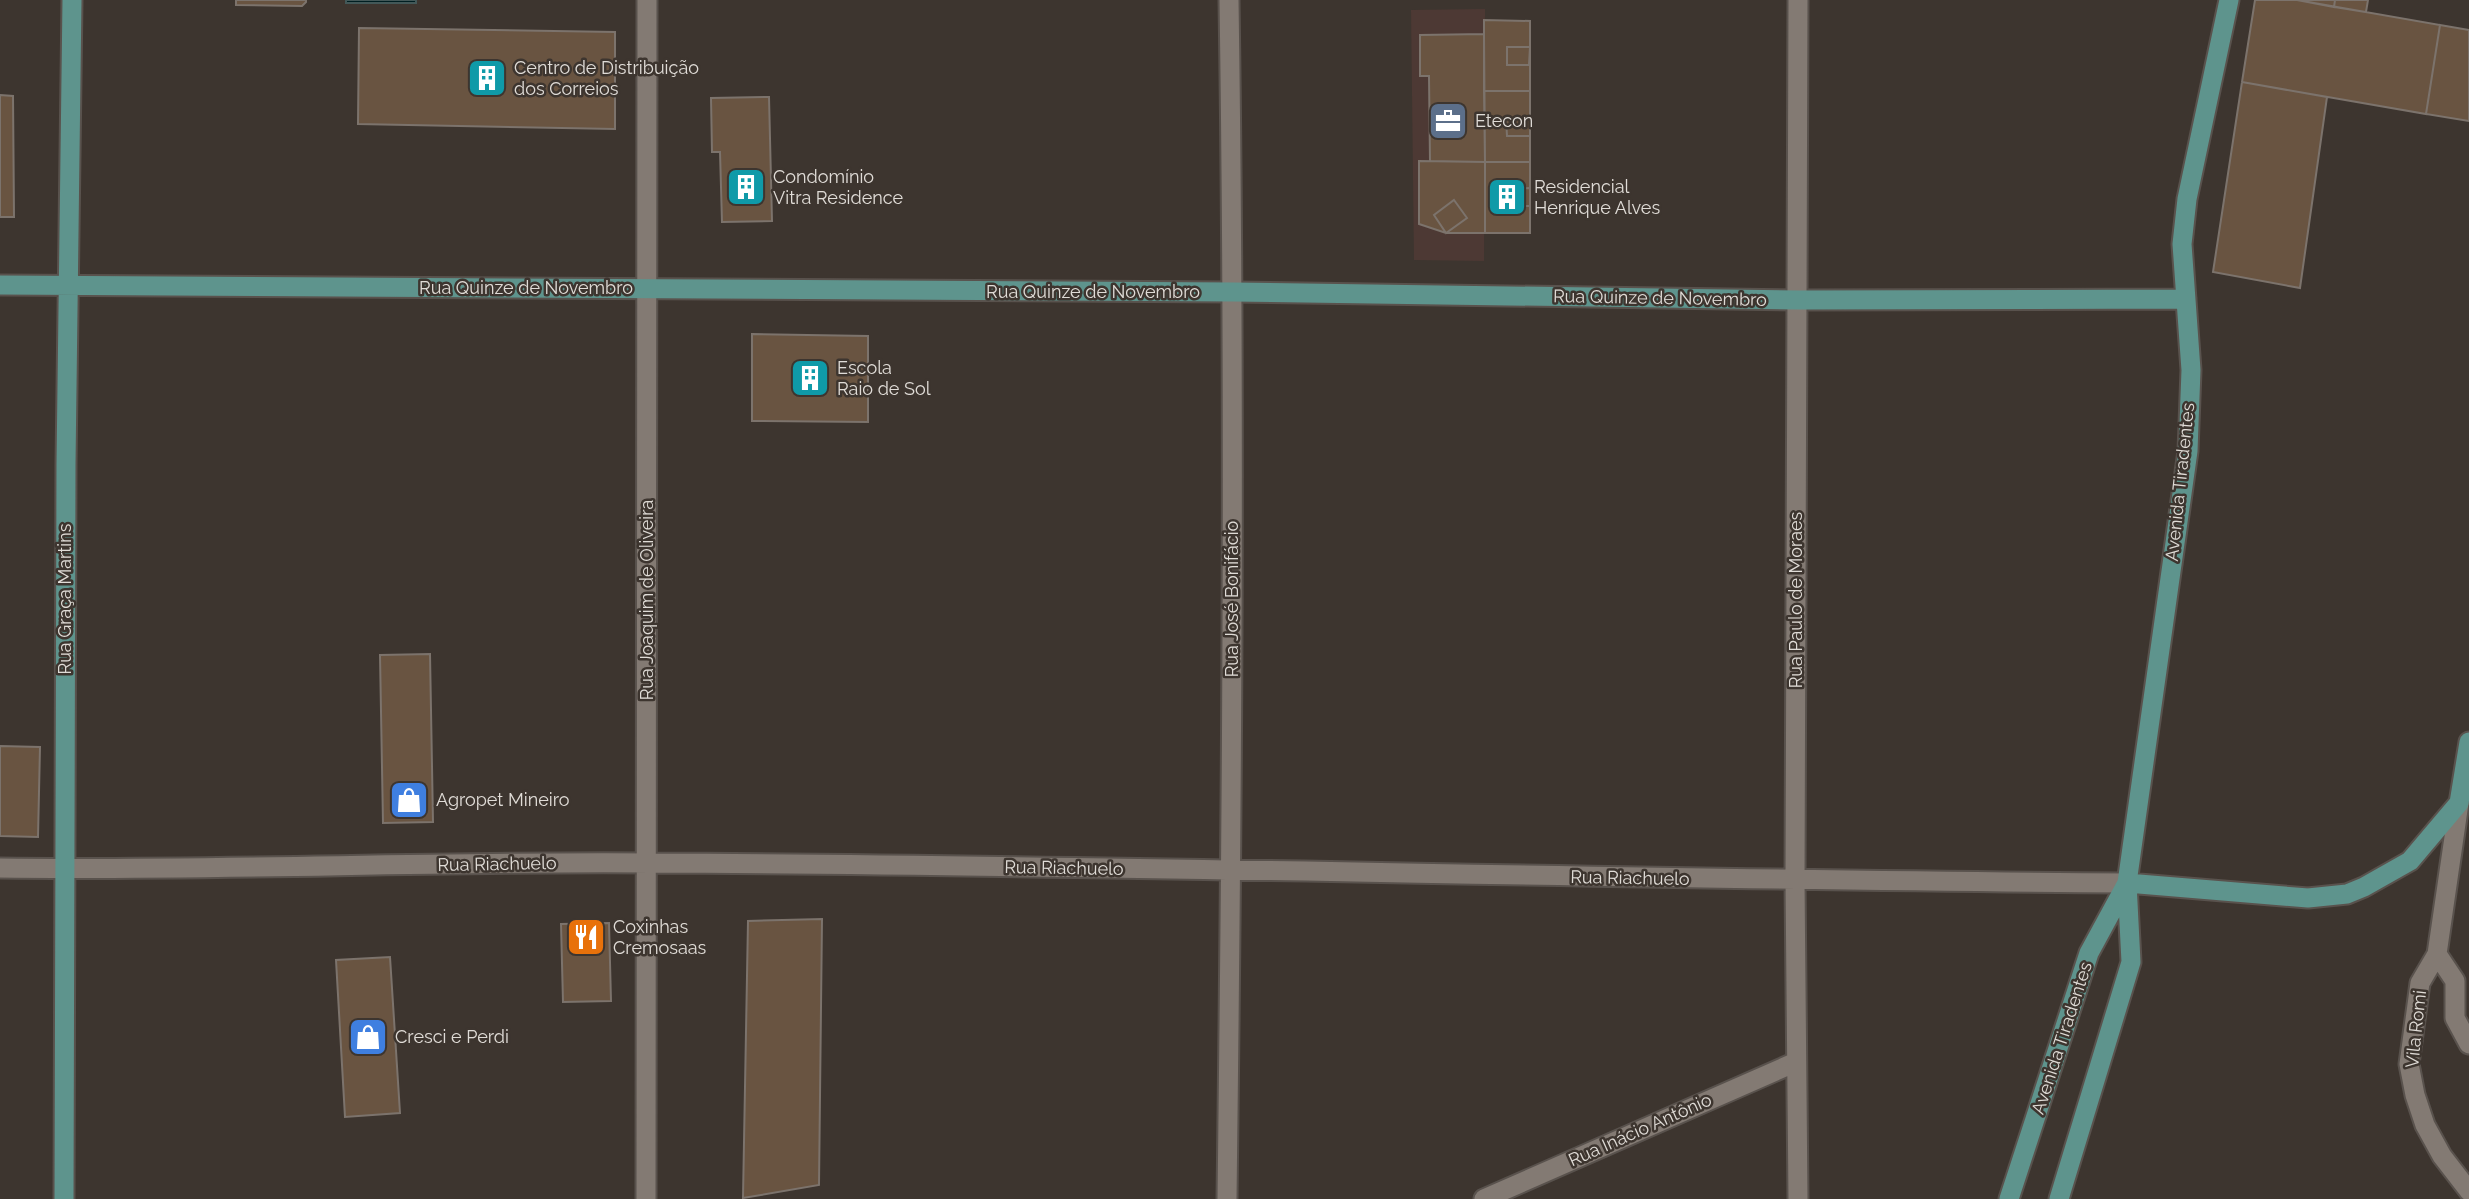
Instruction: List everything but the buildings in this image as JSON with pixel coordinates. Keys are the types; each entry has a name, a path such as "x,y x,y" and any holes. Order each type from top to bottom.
{"main road":[{"name":"Rua Graça Martins","path":"64,1199 67,286 72,0"},
{"name":"Avenida Tiradentes","path":"2059,1199 2131,962 2127,883 2188,451 2191,370 2182,244 2187,199 2229,0"},
{"name":"Rua Quinze de Novembro","path":"0,285 1234,292 1798,300 2186,299"},
{"path":"2127,883 2308,898 2347,894 2364,887 2410,861 2459,803 2469,741"},
{"name":"Avenida Tiradentes","path":"2010,1199 2089,953 2127,883"}],"street":[{"name":"Rua Joaquim de Oliveira","path":"646,1199 647,0"},
{"name":"Rua José Bonifácio","path":"1227,1199 1234,292 1228,0"},
{"name":"Rua Paulo de Moraes","path":"1798,0 1795,881 1798,1199"},
{"path":"2437,954 2459,803"},
{"name":"Rua Riachuelo","path":"0,868 647,862 1795,881 2127,883"},
{"name":"Vila Romi","path":"2469,1044 2455,1018 2455,981 2437,954 2420,983 2409,1064 2425,1125 2442,1156 2469,1191"},
{"name":"Rua Inácio Antônio","path":"1484,1199 1796,1062"}],"shaded area":[{"name":"Etecon","path":"1485,9 1484,261 1414,260 1411,10"}],"water":[{"path":"346,0 416,0 416,3 346,3"}],"place":[{"name":"Centro de Distribuição dos Correios","path":"487,78"},
{"name":"Etecon","path":"1448,121"},
{"name":"Condomínio Vitra Residence","path":"746,187"},
{"name":"Residencial Henrique Alves","path":"1507,197"},
{"name":"Escola Raio de Sol","path":"810,378"},
{"name":"Agropet Mineiro","path":"409,800"},
{"name":"Coxinhas Cremosaas","path":"586,937"},
{"name":"Cresci e Perdi","path":"368,1037"}]}
